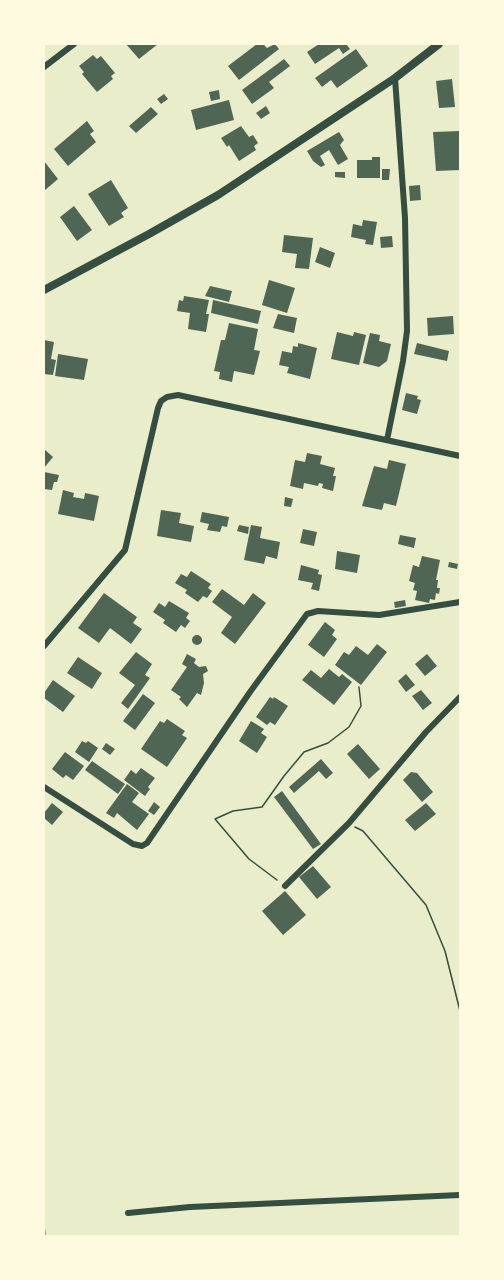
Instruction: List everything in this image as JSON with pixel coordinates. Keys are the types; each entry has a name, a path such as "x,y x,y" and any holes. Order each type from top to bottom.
{"street":[{"path":"44,68 74,44"},
{"path":"44,290 218,195 395,78 440,44"},
{"path":"387,440 403,361 406,331 405,218 395,78"},
{"path":"44,646 125,550 158,408 167,397 178,395 460,456"},
{"path":"44,787 133,844 142,846 147,843 250,692 307,614 318,611 379,615 460,602"},
{"path":"285,886 349,823 426,732 460,697"},
{"path":"128,1213 190,1207 460,1195"}],"path":[{"path":"285,886 249,859 215,819 233,811 262,807 304,752 328,743 349,727 361,706 359,687"},
{"path":"349,823 363,831 426,905 445,951 460,1011"}],"building":[{"path":"126,44 158,44 139,59"},
{"path":"257,44 263,44 267,48 275,44 279,49 239,80 228,66"},
{"path":"319,44 346,44 350,49 343,54 339,48 315,64 307,52"},
{"path":"356,49 368,66 337,88 331,80 322,87 315,78"},
{"path":"93,55 97,59 101,56 115,73 111,76 113,79 97,92 82,74 84,72 79,66"},
{"path":"284,59 290,66 269,82 274,88 252,104 242,90"},
{"path":"452,79 455,107 439,108 436,81"},
{"path":"219,90 220,99 211,101 209,92"},
{"path":"164,94 168,99 161,104 157,99"},
{"path":"229,100 234,120 196,130 191,110"},
{"path":"266,106 270,113 261,119 256,113"},
{"path":"151,107 158,114 136,133 129,126"},
{"path":"87,121 94,131 90,134 96,142 68,166 54,149"},
{"path":"241,126 249,137 253,135 258,143 254,146 256,150 239,161 229,145 227,147 221,138"},
{"path":"460,131 460,170 436,171 433,132"},
{"path":"339,132 344,140 340,145 348,159 338,165 329,150 320,156 325,165 321,167 313,161 307,151"},
{"path":"372,157 380,157 380,178 357,178 357,160 372,160"},
{"path":"44,161 58,179 44,191"},
{"path":"382,169 390,169 389,180 382,180"},
{"path":"335,172 345,172 345,178 335,177"},
{"path":"111,180 128,208 121,213 124,217 109,226 88,194"},
{"path":"420,185 421,200 410,201 409,186"},
{"path":"74,206 92,230 77,241 60,217"},
{"path":"363,220 377,222 373,245 365,244 366,240 351,237 353,224 362,226"},
{"path":"284,235 313,238 309,269 295,268 297,254 282,252"},
{"path":"392,236 393,247 381,248 380,237"},
{"path":"320,247 335,253 330,268 315,262"},
{"path":"269,280 295,288 287,313 262,305"},
{"path":"210,286 232,291 229,302 205,296"},
{"path":"184,296 209,300 206,332 188,329 190,313 177,311 179,300 183,301"},
{"path":"213,300 261,311 258,324 211,313"},
{"path":"278,314 297,318 294,333 273,328"},
{"path":"453,316 454,334 428,336 427,318"},
{"path":"229,323 258,329 254,350 260,351 254,375 234,371 232,382 219,379 220,372 214,371 221,340 225,340"},
{"path":"337,332 353,336 354,332 366,335 359,365 331,359"},
{"path":"370,333 380,335 379,341 391,344 387,361 379,367 363,363"},
{"path":"44,340 54,342 51,359 56,360 53,375 44,374"},
{"path":"298,343 317,348 310,379 287,373 289,367 279,365 282,351 292,353 293,346 298,347"},
{"path":"417,343 449,351 447,361 414,354"},
{"path":"58,354 88,359 84,380 55,376"},
{"path":"406,393 418,396 417,399 421,400 417,414 402,410"},
{"path":"44,449 53,457 44,468"},
{"path":"307,453 322,456 320,464 335,468 333,491 322,488 323,484 319,483 318,486 304,483 303,489 290,486 295,460 305,462"},
{"path":"389,460 406,464 396,506 384,503 382,510 362,506 374,466 387,469"},
{"path":"44,472 59,475 52,490 44,489"},
{"path":"63,490 74,493 73,497 84,499 85,493 99,496 94,521 58,514"},
{"path":"285,497 293,499 291,507 284,506"},
{"path":"161,510 181,513 179,523 194,526 191,542 157,536"},
{"path":"202,512 229,517 227,527 222,526 220,532 207,530 209,524 200,522"},
{"path":"239,525 249,527 248,534 237,531"},
{"path":"251,525 262,527 260,538 280,542 277,559 266,556 264,564 244,560"},
{"path":"303,529 317,532 314,546 300,543"},
{"path":"400,535 416,538 414,548 398,544"},
{"path":"337,551 360,555 357,573 335,569"},
{"path":"422,556 440,560 436,580 438,580 437,588 440,588 439,594 436,593 435,600 430,599 429,603 415,600 417,591 413,590 415,583 409,581 413,565 419,567"},
{"path":"449,562 458,564 457,569 448,567"},
{"path":"301,565 319,570 318,574 322,575 319,591 311,589 313,583 298,580"},
{"path":"191,571 211,584 208,588 212,591 207,598 203,596 198,602 185,593 187,590 175,583 181,574 187,577"},
{"path":"222,589 244,605 253,593 266,603 235,644 221,633 232,617 212,602"},
{"path":"104,593 137,617 133,623 142,629 131,644 110,628 99,643 78,628"},
{"path":"405,600 406,606 395,608 394,602"},
{"path":"169,601 189,613 186,618 190,621 185,628 181,625 176,632 163,623 165,620 153,612 159,603 165,607"},
{"path":"325,622 335,630 332,635 337,639 324,657 308,645"},
{"path":"197,635 202,640 197,645 192,640"},
{"path":"377,644 387,652 361,685 335,665 344,652 349,655 356,646 368,655"},
{"path":"136,652 152,664 145,675 150,678 128,709 121,703 135,685 119,673"},
{"path":"187,654 196,659 194,663 199,667 206,666 208,671 203,674 204,683 201,695 197,693 187,707 179,699 181,697 171,690 187,667 182,664"},
{"path":"427,654 437,666 425,676 415,664"},
{"path":"78,657 102,673 92,689 67,673"},
{"path":"329,669 339,677 342,674 352,682 334,705 302,680 311,670 321,678"},
{"path":"406,674 415,685 406,692 398,681"},
{"path":"53,680 75,696 63,712 44,698 44,693"},
{"path":"421,690 432,703 423,710 412,696"},
{"path":"143,694 155,703 135,730 123,721"},
{"path":"270,697 288,706 275,725 270,722 267,725 256,717"},
{"path":"167,719 185,731 182,735 187,738 167,767 141,749 160,721 164,723"},
{"path":"251,721 264,729 261,733 267,737 257,753 239,741"},
{"path":"82,741 86,743 88,741 98,748 89,762 75,752"},
{"path":"106,743 115,749 110,755 102,749"},
{"path":"358,744 380,769 369,779 347,754"},
{"path":"65,752 84,766 73,780 66,775 63,778 52,769"},
{"path":"321,759 333,773 326,779 319,771 294,793 289,787"},
{"path":"92,761 125,784 118,794 85,770"},
{"path":"141,768 155,778 145,796 124,780 131,770 136,774"},
{"path":"411,772 417,773 433,792 422,802 403,780"},
{"path":"127,784 139,793 132,802 149,814 137,830 117,813 114,818 106,813"},
{"path":"282,791 321,844 313,849 274,797"},
{"path":"154,802 160,807 154,815 148,811"},
{"path":"52,803 63,812 52,825 44,818 44,813"},
{"path":"426,803 436,814 415,831 405,820"},
{"path":"313,866 331,887 317,899 299,877"},
{"path":"285,891 306,915 283,935 262,911"}],"waterway":[{"path":"44,1230 45,1236"}]}
